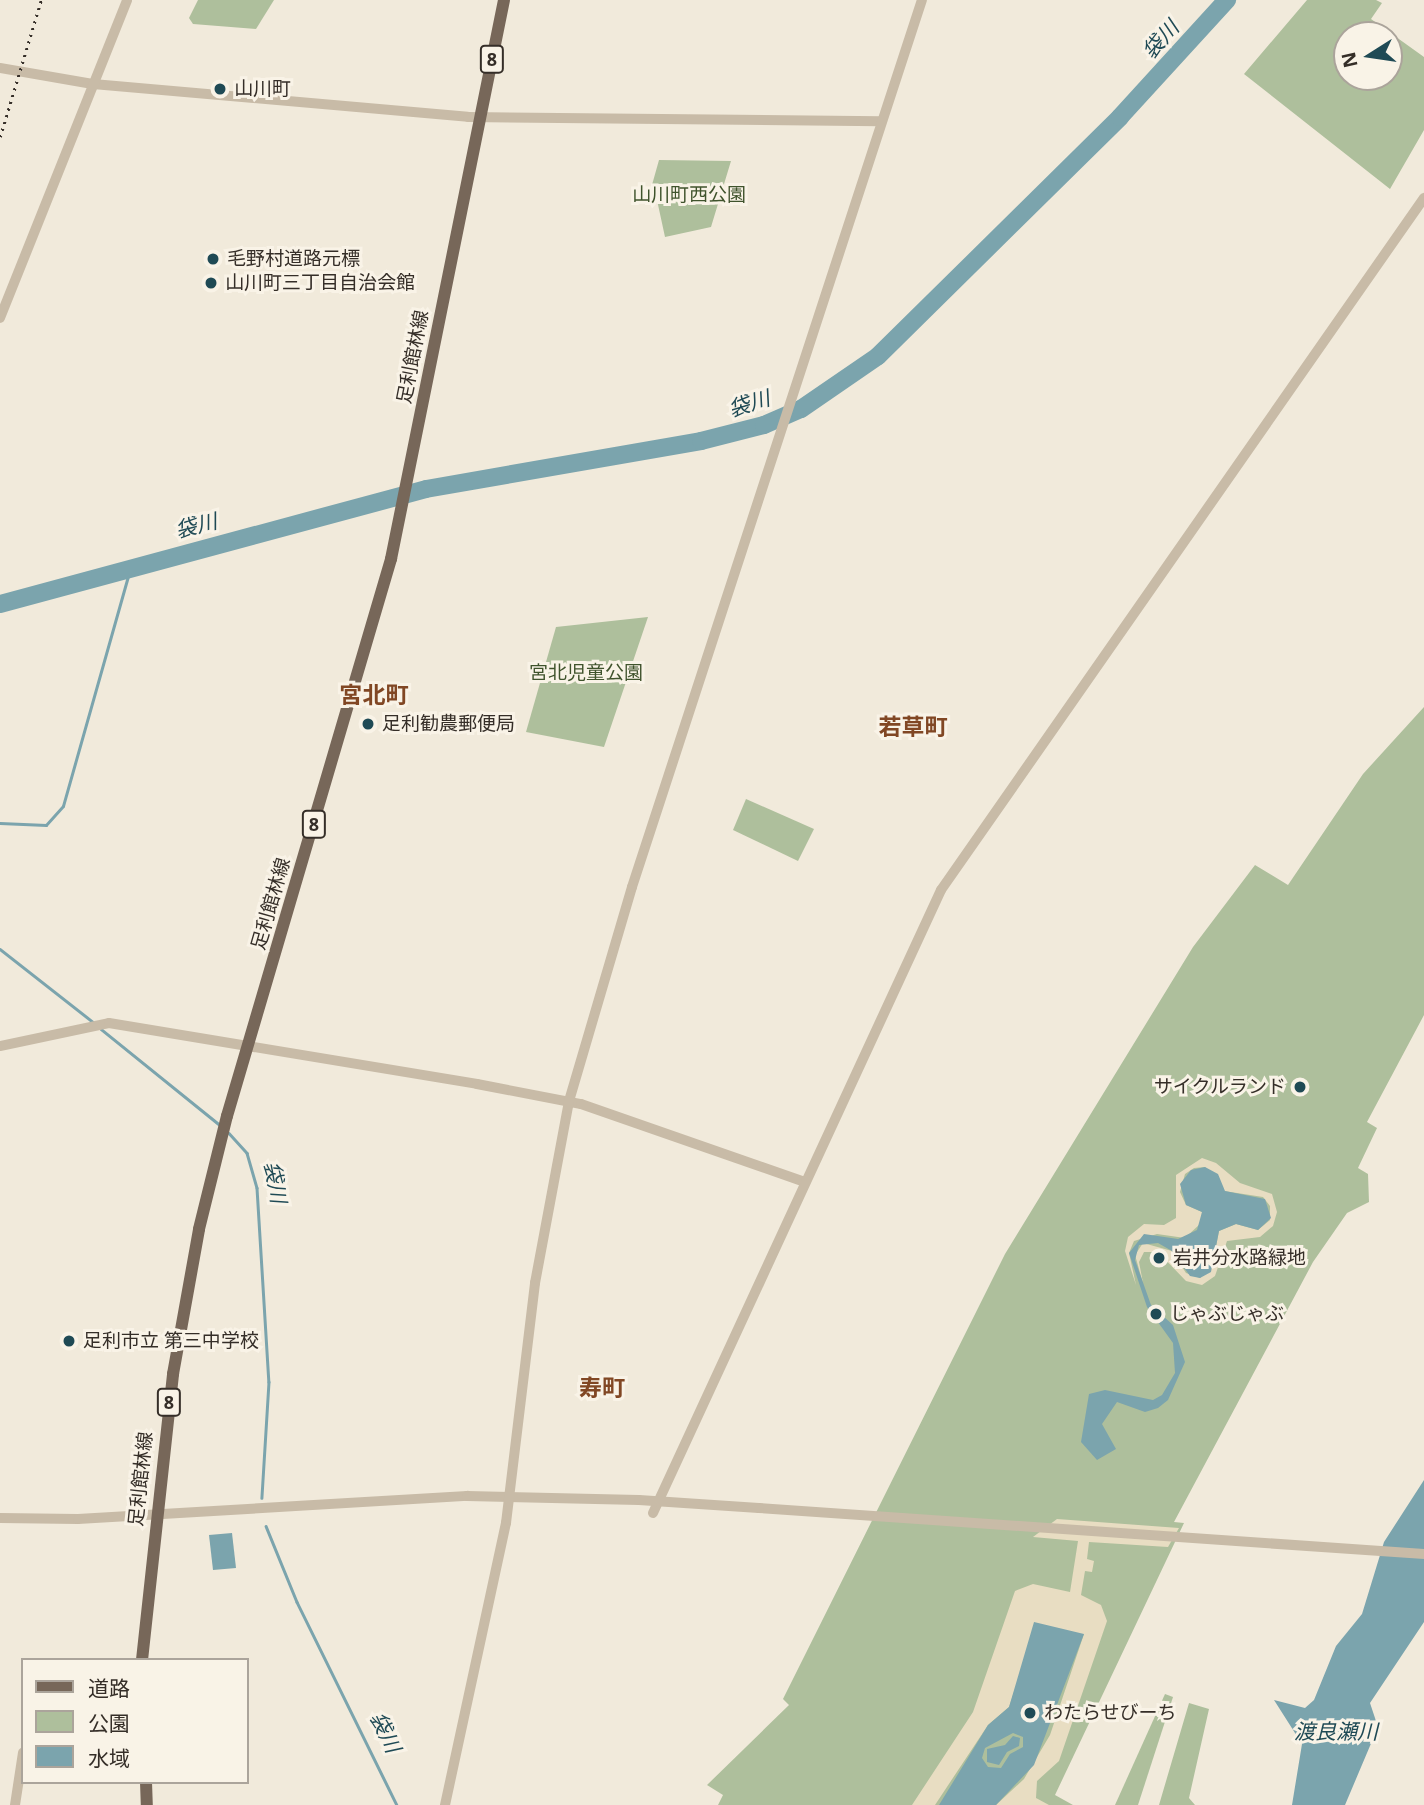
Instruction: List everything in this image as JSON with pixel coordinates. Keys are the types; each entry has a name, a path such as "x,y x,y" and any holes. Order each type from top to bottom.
{"main road":[{"name":"足利館林線","path":"142,1658 183,1305 227,1115 397,532 504,0"},
{"path":"146,1784 148,1805"}],"street":[{"path":"0,318 127,0"},
{"path":"446,1805 510,1496 535,1283 569,1101 772,450 922,0"},
{"path":"0,68 93,84 481,117 881,121"},
{"path":"653,1513 941,890 1424,198"},
{"path":"0,1046 109,1023 569,1101 805,1182"},
{"path":"0,1518 157,1515 510,1496 639,1500 1424,1554"},
{"path":"15,1805 21,1765"}],"green space":[{"path":"198,0 274,0 256,29 193,24 189,18"},
{"path":"1307,0 1376,0 1382,3 1371,19 1374,21 1333,21 1333,91 1403,91 1403,42 1424,57 1424,130 1390,189 1244,74"},
{"name":"山川町西公園","path":"659,160 731,161 711,227 665,237 657,200 650,192"},
{"name":"宮北児童公園","path":"648,617 604,747 526,732 556,627"},
{"name":"岩井分水路緑地","path":"1424,707 1424,1015 1367,1122 1377,1128 1358,1168 1368,1174 1369,1202 1347,1213 1313,1262 1174,1522 1184,1523 1055,1795 1073,1805 718,1805 723,1795 707,1785 789,1705 783,1699 1005,1254 1193,947 1255,865 1288,885 1363,774"},
{"path":"746,799 814,829 798,861 733,830"},
{"path":"1165,1694 1173,1697 1138,1805 1115,1805"},
{"path":"1189,1703 1209,1709 1189,1798 1195,1805 1159,1805"}],"shaded area":[{"path":"1202,1158 1216,1163 1240,1183 1272,1194 1277,1212 1273,1226 1260,1237 1227,1241 1215,1276 1202,1285 1186,1281 1158,1252 1144,1252 1139,1262 1143,1283 1135,1255 1143,1243 1172,1251 1186,1273 1200,1278 1212,1267 1219,1231 1236,1224 1258,1230 1270,1220 1270,1206 1263,1197 1224,1191 1205,1167 1194,1168 1185,1174 1180,1192 1186,1205 1202,1212 1201,1223 1185,1238 1157,1234 1134,1241 1129,1253 1136,1285 1125,1251 1128,1237 1144,1224 1164,1225 1176,1218 1176,1175"},
{"path":"1057,1519 1179,1528 1168,1547 1089,1542 1087,1559 1094,1561 1092,1572 1085,1571 1081,1595 1101,1605 1107,1621 1059,1761 1037,1781 1036,1798 1049,1805 996,1805 1024,1779 1050,1735 1084,1634 1026,1656 1009,1707 988,1725 935,1805 912,1805 973,1712 1015,1591 1033,1584 1070,1592 1078,1541 1033,1537"}],"water":[{"name":"じゃぶじゃぶ","path":"1205,1167 1218,1174 1225,1191 1265,1199 1271,1218 1258,1230 1236,1224 1219,1231 1211,1272 1200,1278 1190,1276 1172,1251 1158,1243 1139,1245 1135,1260 1151,1305 1173,1325 1185,1362 1168,1400 1158,1408 1145,1412 1117,1402 1102,1424 1116,1449 1097,1460 1081,1442 1089,1394 1105,1390 1153,1400 1162,1395 1175,1373 1173,1343 1147,1307 1129,1253 1144,1234 1178,1239 1197,1230 1202,1212 1186,1205 1180,1184 1191,1170"},
{"name":"渡良瀬川","path":"1424,1480 1424,1622 1370,1703 1378,1727 1345,1805 1292,1805 1302,1744 1274,1700 1305,1708 1314,1700 1336,1646 1362,1614 1384,1542"},
{"path":"232,1533 236,1568 213,1570 209,1535"},
{"name":"わたらせびーち","path":"1034,1622 1084,1634 1034,1765 996,1805 939,1805 988,1725 1009,1707","holes":["1013,1733 1023,1737 1023,1747 1010,1754 1001,1768 988,1767 982,1758 985,1748"]},
{"path":"1013,1736 1020,1738 1019,1746 1007,1752 999,1765 987,1762 987,1749 1005,1745"}],"waterway":[{"name":"袋川","path":"0,604 426,489 701,441 764,425 801,409 878,356 1120,117 1227,0"},
{"name":"袋川","path":"0,823 46,825 63,806 131,565"},
{"name":"袋川","path":"0,949 93,1022"},
{"name":"袋川","path":"101,1029 221,1126"},
{"name":"袋川","path":"229,1133 247,1153 257,1188 269,1382 262,1498"},
{"name":"袋川","path":"266,1526 297,1602 397,1805"}],"railway":[{"path":"0,137 41,0"}],"place":[{"name":"山川町","path":"220,89"},
{"name":"毛野村道路元標","path":"213,259"},
{"name":"山川町三丁目自治会館","path":"211,283"},
{"name":"足利勧農郵便局","path":"368,724"},
{"name":"サイクルランド","path":"1300,1087"},
{"name":"岩井分水路緑地","path":"1159,1258"},
{"name":"じゃぶじゃぶ","path":"1156,1314"},
{"name":"足利市立 第三中学校","path":"69,1341"},
{"name":"わたらせびーち","path":"1030,1713"}],"district":[{"name":"宮北町","path":"374,694"},
{"name":"若草町","path":"913,726"},
{"name":"寿町","path":"602,1387"}]}
